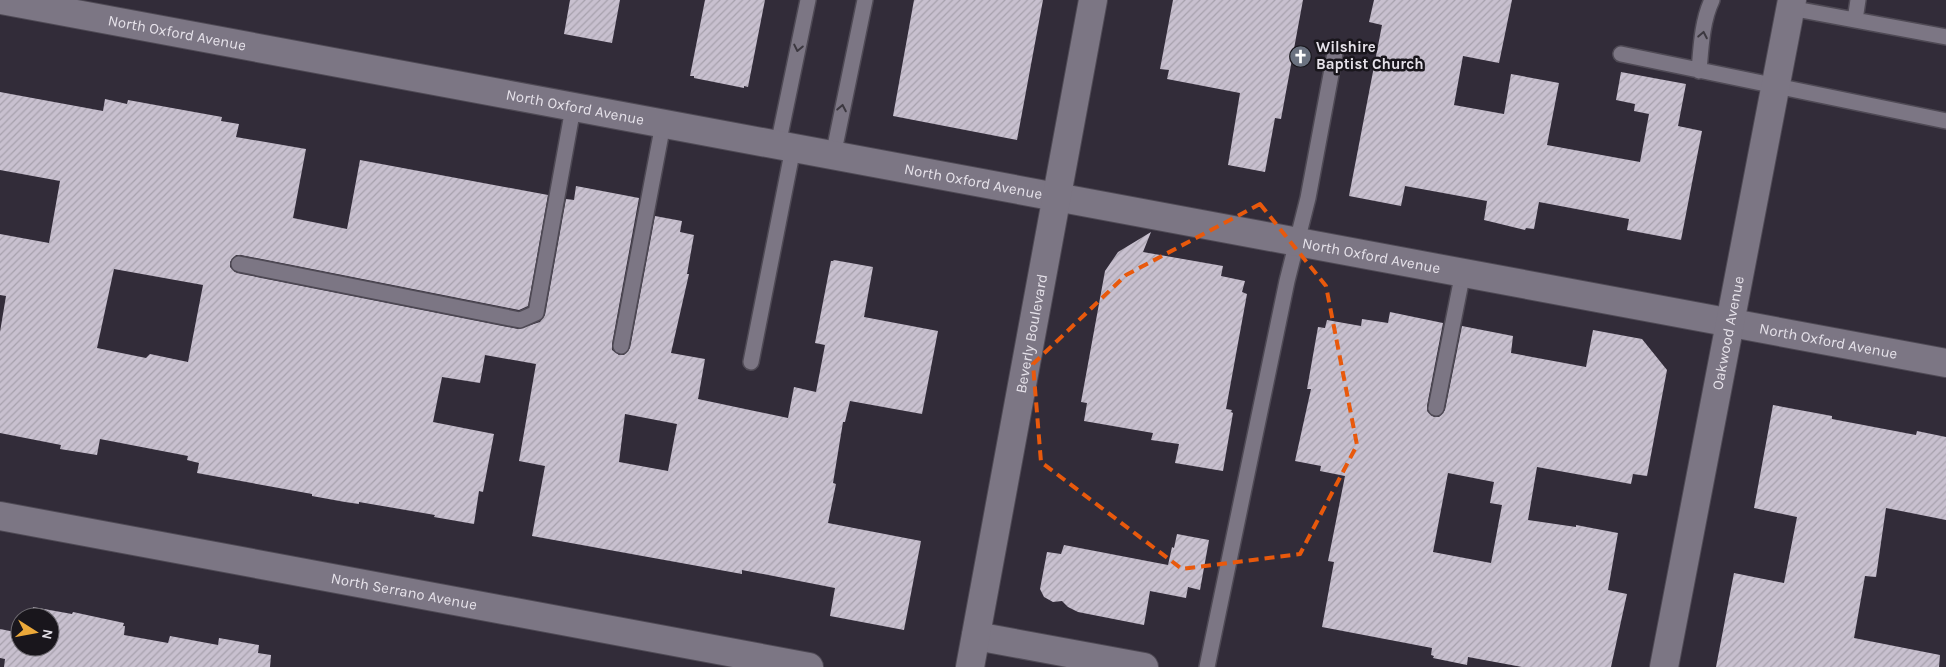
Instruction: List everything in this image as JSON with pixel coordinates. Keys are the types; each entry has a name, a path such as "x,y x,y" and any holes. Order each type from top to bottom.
{"street":[{"name":"North Oxford Avenue","path":"1,0 1946,363"},
{"name":"Beverly Boulevard","path":"970,667 1093,0"},
{"name":"Oakwood Avenue","path":"1664,667 1791,4"},
{"name":"North Serrano Avenue","path":"0,516 808,667"},
{"path":"976,636 1144,667"}],"lane":[{"path":"750,362 786,147 808,0"},
{"path":"833,156 865,0"},
{"path":"1699,71 1708,9 1712,0"},
{"path":"1855,20 1858,0"},
{"path":"1791,4 1855,20 1946,37"},
{"path":"1207,667 1308,198 1335,53"},
{"path":"1621,54 1946,121"},
{"path":"240,264 520,320 536,314 574,108"},
{"path":"621,346 663,124"},
{"path":"1436,408 1463,272"}],"highlighted area":[{"path":"1260,204 1326,286 1357,445 1300,554 1182,569 1041,462 1033,364 1126,275"}],"building":[{"path":"570,0 620,0 612,43 564,34"},
{"path":"705,0 765,0 748,87 744,86 744,88 690,76"},
{"path":"914,0 1043,0 1017,140 893,116"},
{"path":"1173,0 1303,0 1281,119 1275,118 1265,172 1228,165 1240,93 1167,79 1169,70 1160,69"},
{"path":"1374,0 1512,0 1499,63 1463,56 1454,105 1504,114 1511,74 1559,83 1547,145 1640,162 1649,114 1634,111 1635,104 1616,100 1621,72 1686,84 1678,126 1702,131 1681,240 1627,230 1629,219 1539,202 1534,229 1526,228 1525,230 1484,220 1487,201 1405,186 1401,206 1349,196 1382,25 1369,22"},
{"path":"0,92 103,111 105,99 127,104 128,100 222,117 221,121 239,124 236,137 306,149 293,218 347,229 360,160 548,195 528,306 519,310 241,255 236,255 230,262 230,267 237,273 518,329 540,322 545,315 566,199 574,200 576,186 639,198 612,350 619,355 624,355 630,348 655,216 682,221 680,232 694,235 687,274 689,274 671,353 705,359 698,399 788,418 794,387 816,392 825,345 815,343 831,261 873,267 864,317 938,331 922,414 850,401 845,422 843,422 833,483 836,484 828,523 921,541 904,630 830,616 835,588 742,570 742,574 532,536 545,466 519,461 536,364 485,355 480,383 442,377 433,422 494,434 483,492 479,491 474,524 434,517 435,515 312,496 312,494 197,473 199,463 187,460 188,456 100,439 97,455 60,449 61,445 0,433 0,332 6,296 0,295 0,234 49,243 60,181 0,170","holes":["114,269 203,285 188,362 150,354 146,358 97,348","625,414 677,424 668,471 619,462"]},
{"path":"1151,232 1143,252 1223,266 1221,276 1245,281 1242,292 1247,294 1226,409 1232,410 1231,412 1233,413 1223,471 1175,463 1179,444 1151,440 1153,433 1084,421 1087,403 1081,402 1105,271 1118,252"},
{"path":"1390,312 1443,323 1427,406 1427,411 1434,417 1439,417 1445,410 1462,326 1513,336 1511,353 1586,367 1593,330 1642,339 1667,370 1647,476 1633,474 1631,484 1537,467 1528,520 1576,527 1576,525 1618,533 1608,590 1627,594 1611,667 1522,667 1468,657 1467,665 1433,658 1434,656 1431,655 1432,648 1322,627 1334,562 1328,561 1345,476 1320,471 1321,466 1295,461 1311,389 1307,389 1318,327 1325,328 1327,320 1361,326 1362,319 1388,323","holes":["1448,473 1494,482 1490,503 1502,505 1491,563 1433,552"]},
{"path":"1773,405 1832,416 1832,419 1916,435 1917,431 1946,437 1946,520 1886,508 1876,577 1865,576 1854,638 1940,655 1939,667 1716,667 1734,573 1784,583 1797,517 1754,508"},
{"path":"1177,534 1209,540 1200,590 1188,587 1186,598 1150,591 1144,625 1078,612 1068,607 1062,601 1053,602 1044,597 1040,589 1047,552 1061,554 1064,545 1168,565"},
{"path":"60,612 72,614 73,612 124,623 124,635 168,643 170,636 218,645 219,638 259,645 258,653 271,655 270,667 4,667 5,659 0,658 0,629 10,631 10,657 60,657"}],"place":[{"name":"Wilshire Baptist Church","path":"1300,56"}]}
